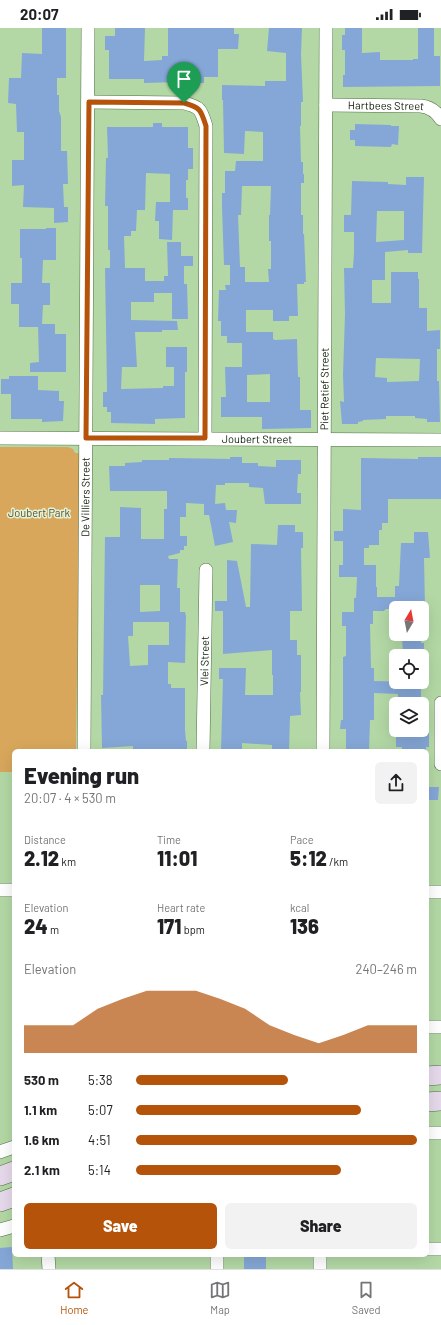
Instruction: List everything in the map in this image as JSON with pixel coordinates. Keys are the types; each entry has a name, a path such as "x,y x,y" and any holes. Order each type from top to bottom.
{"main road":[{"path":"429,1076 441,1075"},
{"path":"429,1102 441,1101"},
{"path":"0,1176 12,1172"},
{"path":"0,1202 12,1198"}],"street":[{"name":"De Villiers Street","path":"84,749 89,102 88,28"},
{"name":"Piet Retief Street","path":"323,749 326,28"},
{"path":"89,102 184,103 196,106 202,113 206,126 205,438"},
{"name":"Hartbees Street","path":"326,105 422,106 433,109 441,119"},
{"name":"Joubert Street","path":"0,438 441,440"},
{"name":"Vlei Street","path":"203,749 206,570"},
{"path":"441,703 441,764"},
{"path":"0,890 12,890"},
{"path":"429,892 441,892"},
{"path":"429,1027 441,1027"},
{"path":"429,1133 441,1133"},
{"path":"0,1152 12,1149"},
{"path":"0,1230 12,1227"},
{"path":"429,1249 441,1249"},
{"path":"48,1257 49,1269"},
{"path":"217,1257 217,1269"},
{"path":"320,1257 320,1269"}],"green space":[{"name":"Joubert Park","path":"0,447 68,447 73,449 75,453 80,453 76,749 12,749 12,772 0,772"}],"building":[{"path":"42,28 66,28 66,78 57,78 57,95 59,95 59,111 61,117 61,151 67,151 68,184 63,184 64,207 68,207 68,222 54,223 54,208 23,207 24,185 12,186 12,160 24,160 24,132 17,132 16,104 8,103 9,78 21,78 22,53 42,54"},
{"path":"115,28 145,28 144,61 162,60 162,56 168,56 168,28 234,28 234,34 239,34 238,49 218,49 218,77 204,77 204,83 144,83 144,79 109,79 109,50 105,50 105,36 115,36"},
{"path":"269,28 302,28 301,54 303,102 301,102 300,126 301,162 303,162 304,183 301,183 301,215 303,215 306,282 304,282 304,284 297,284 298,316 289,316 289,321 273,321 273,310 246,310 246,332 273,332 273,339 275,340 297,339 298,377 300,377 300,410 311,410 311,428 262,429 262,417 221,417 221,397 226,397 225,367 242,367 242,343 227,343 227,336 221,336 221,321 218,321 219,290 226,290 225,285 230,285 230,265 224,265 222,193 225,193 225,171 235,171 236,161 263,161 263,132 245,131 244,154 224,153 222,85 265,86 265,81 286,81 286,53 267,51","holes":["242,186 271,186 269,215 271,269 268,269 269,282 245,282 245,267 240,267 238,215 241,215","270,374 270,402 247,402 247,375"]},
{"path":"345,28 362,28 362,53 380,52 380,60 413,60 418,59 418,28 434,28 434,56 440,56 440,86 343,87 343,75 345,75 345,50 342,50 342,35 345,35"},
{"path":"153,123 162,123 162,127 188,127 188,148 193,148 193,169 188,169 188,180 186,180 188,210 173,210 172,240 159,239 159,221 155,221 156,202 170,202 170,174 146,173 145,210 137,210 136,231 131,231 131,236 124,236 125,268 145,268 145,281 164,281 164,276 168,276 167,242 181,242 181,256 193,256 193,266 184,266 184,284 187,284 188,319 172,319 172,293 154,293 154,302 131,302 131,320 177,321 178,330 162,330 162,332 135,332 137,367 122,367 121,389 163,388 163,386 174,386 174,367 166,367 166,347 187,347 187,372 185,372 185,418 155,419 155,424 111,423 111,412 107,412 107,407 103,407 103,392 107,392 105,268 110,268 110,250 108,250 108,206 105,206 106,158 108,158 107,127 153,127"},
{"path":"355,124 399,126 398,145 392,144 391,147 355,146 355,140 350,140 350,130 355,130"},
{"path":"406,177 424,177 422,253 408,253 408,250 385,252 385,280 372,280 372,303 391,303 391,272 418,272 419,308 427,308 427,331 440,330 440,349 437,349 437,381 439,381 440,422 427,422 427,419 415,418 415,416 386,416 386,419 363,420 358,422 358,424 342,424 340,401 344,402 344,268 353,268 354,253 354,232 344,232 344,215 351,215 352,181 388,182 388,184 406,185","holes":["377,211 404,211 404,240 376,242","376,358 420,359 419,381 387,382 387,378 375,377"]},
{"path":"56,228 56,260 43,260 42,283 50,283 50,305 43,305 42,324 55,324 55,334 66,334 66,372 30,372 30,363 39,362 38,327 19,327 19,304 11,304 11,283 22,283 20,229"},
{"path":"9,376 38,376 38,390 59,391 59,401 64,401 63,421 42,422 42,419 11,419 11,394 1,394 1,379 9,379"},
{"path":"230,457 242,457 242,463 258,463 258,466 276,467 276,460 301,460 301,474 298,474 297,493 301,493 301,504 265,504 263,488 249,487 249,483 225,483 225,485 216,485 215,504 225,503 226,510 237,510 236,523 229,522 233,542 215,546 209,515 204,515 204,504 186,503 186,517 180,517 180,536 187,536 187,546 184,546 184,550 180,550 180,553 168,556 169,559 178,559 177,588 180,588 180,612 185,612 186,616 185,663 168,662 168,684 171,684 171,688 185,688 185,730 187,749 133,749 133,746 102,748 101,695 103,695 105,537 120,537 120,507 141,508 141,539 164,539 164,509 167,509 167,491 110,491 109,466 125,466 125,463 142,462 142,460 169,460 169,458 230,459","holes":["140,585 160,585 160,611 140,612","133,622 169,622 169,645 148,645 148,665 130,666 128,636 133,636"]},
{"path":"418,457 441,457 441,499 388,499 388,523 382,523 382,530 379,530 379,545 369,545 369,548 364,548 364,565 376,565 377,597 395,597 395,586 399,586 401,543 414,543 414,532 428,532 430,558 424,558 425,601 389,601 389,609 384,611 373,611 373,624 370,624 371,668 374,668 374,681 389,681 389,689 421,689 421,697 398,697 398,694 374,693 374,720 370,720 369,749 346,749 346,729 340,729 341,720 343,720 343,657 346,656 346,626 342,626 342,612 354,612 357,577 339,577 339,565 343,565 343,541 334,541 334,531 343,531 343,509 361,510 361,458 418,459"},
{"path":"278,525 295,525 295,532 303,532 303,548 301,548 302,611 290,611 290,640 297,640 297,655 301,655 301,715 290,716 289,749 272,749 272,745 242,743 242,749 221,749 223,679 219,679 219,668 246,668 245,695 273,695 272,650 223,654 223,611 215,611 215,601 227,601 227,560 237,561 246,607 250,607 251,544 277,545"},
{"path":"402,641 421,641 421,643 424,643 424,649 403,649"},
{"path":"396,737 429,737 429,747 426,747 426,749 402,749 402,747 396,747"},
{"path":"429,787 439,787 438,800 429,800"},
{"path":"12,1247 13,1269 0,1269 0,1248"},
{"path":"244,1257 266,1257 266,1269 244,1269"}],"route":[{"path":"89,102 184,103 196,106 202,113 206,126 205,438 86,438 89,102"}]}
